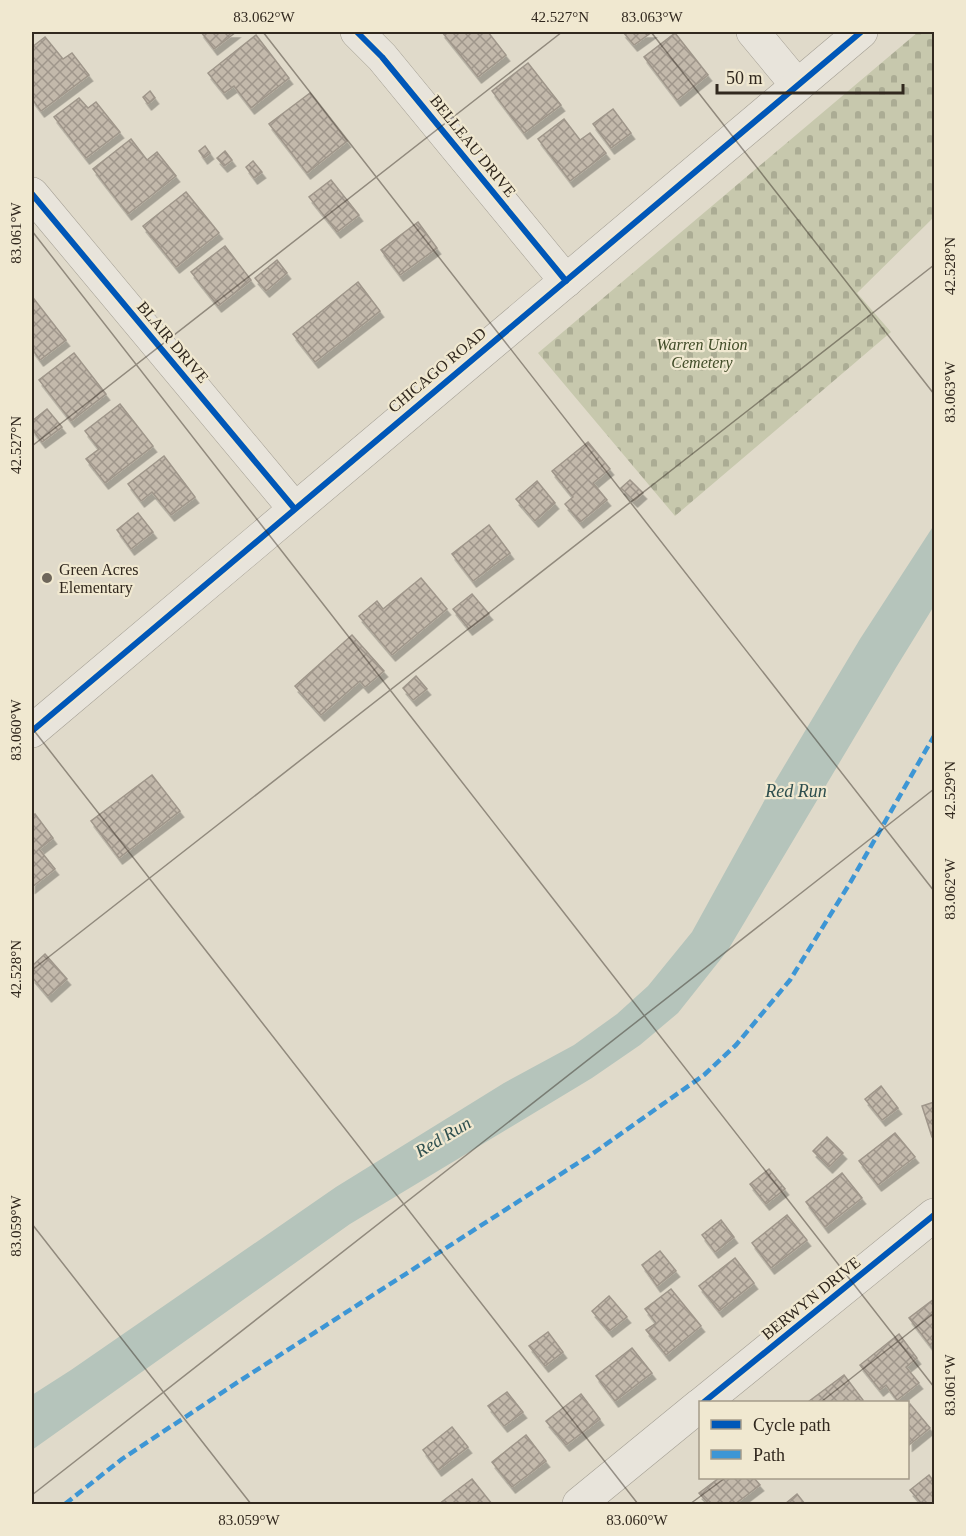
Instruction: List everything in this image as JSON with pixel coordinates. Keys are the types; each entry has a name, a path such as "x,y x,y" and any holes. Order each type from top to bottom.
{"street":[{"name":"BELLEAU DRIVE","path":"357,32 382,57 566,281"},
{"path":"753,32 797,85"},
{"name":"CHICAGO ROAD","path":"32,730 861,32"},
{"name":"BLAIR DRIVE","path":"32,194 294,508"},
{"name":"BERWYN DRIVE","path":"706,1401 934,1215"},
{"name":"BERWYN DRIVE","path":"579,1504 699,1406"}],"green space":[{"name":"Warren Union Cemetery","path":"918,32 934,32 934,217 857,293 891,332 675,516 538,353"}],"water":[{"name":"Red Run","path":"934,525 934,606 728,950 678,1013 640,1045 592,1078 350,1224 32,1450 32,1395 336,1187 504,1083 574,1045 617,1014 648,986 692,932 774,783 860,639"}],"building":[{"path":"201,32 236,32 214,49"},
{"path":"442,32 488,32 506,55 478,77"},
{"path":"623,32 652,32 634,45"},
{"path":"675,33 708,75 677,100 644,57"},
{"path":"256,35 289,78 251,108 234,86 224,93 208,73"},
{"path":"45,37 63,59 72,53 89,75 41,111 32,99 32,47"},
{"path":"528,63 561,105 524,133 492,91"},
{"path":"150,91 155,98 148,104 143,97"},
{"path":"310,93 347,141 307,173 269,124"},
{"path":"79,98 88,108 96,102 120,132 86,158 54,117"},
{"path":"613,109 631,133 611,148 593,124"},
{"path":"564,119 580,140 590,133 606,153 570,181 538,139"},
{"path":"131,139 147,160 157,152 176,176 128,214 93,169"},
{"path":"205,146 210,153 204,158 199,151"},
{"path":"225,151 232,160 224,166 217,158"},
{"path":"253,161 262,172 254,178 246,167"},
{"path":"331,180 359,215 337,232 309,197"},
{"path":"186,192 219,233 176,267 143,226"},
{"path":"418,222 437,248 400,275 381,250"},
{"path":"225,246 251,280 218,306 191,272"},
{"path":"277,260 287,273 266,291 255,278"},
{"path":"358,282 380,311 315,362 293,334"},
{"path":"34,299 66,340 40,360 32,349 32,301"},
{"path":"74,353 106,394 71,421 39,380"},
{"path":"120,404 153,446 105,483 86,459 99,449 85,431"},
{"path":"47,409 62,427 42,442 32,429 32,421"},
{"path":"588,442 610,469 593,483 607,500 580,522 565,504 573,497 552,471"},
{"path":"164,456 195,497 171,515 152,492 141,501 128,484"},
{"path":"630,480 643,493 634,501 621,488"},
{"path":"537,481 555,503 535,521 516,499"},
{"path":"138,513 153,532 131,549 117,530"},
{"path":"489,525 510,553 473,581 452,554"},
{"path":"421,578 447,609 392,655 359,616 377,601 383,609"},
{"path":"472,594 489,614 469,629 453,609"},
{"path":"352,635 384,671 365,687 360,681 321,715 295,686"},
{"path":"416,676 427,689 413,700 403,688"},
{"path":"152,775 180,811 119,858 91,821"},
{"path":"35,814 53,838 39,849 55,869 32,887 32,817"},
{"path":"45,954 67,979 48,996 32,977 32,966"},
{"path":"881,1086 898,1108 882,1120 865,1099"},
{"path":"934,1102 934,1137 932,1137 922,1106"},
{"path":"895,1133 915,1157 878,1185 859,1161"},
{"path":"827,1137 843,1153 829,1167 813,1151"},
{"path":"769,1169 785,1189 766,1204 750,1184"},
{"path":"842,1173 862,1198 825,1227 806,1202"},
{"path":"787,1215 807,1240 771,1268 752,1243"},
{"path":"721,1220 734,1237 715,1252 702,1235"},
{"path":"660,1251 676,1271 657,1286 642,1265"},
{"path":"735,1258 754,1283 719,1311 699,1286"},
{"path":"671,1289 701,1326 666,1355 646,1330 656,1323 645,1309"},
{"path":"609,1296 627,1317 609,1331 592,1311"},
{"path":"934,1299 934,1341 930,1345 909,1318"},
{"path":"548,1332 563,1352 545,1366 529,1346"},
{"path":"899,1334 917,1358 906,1367 919,1383 897,1400 886,1385 880,1390 860,1365"},
{"path":"632,1348 652,1373 615,1401 596,1376"},
{"path":"844,1375 863,1400 862,1401 809,1401"},
{"path":"507,1392 523,1412 504,1426 488,1406"},
{"path":"581,1394 600,1419 566,1445 546,1421"},
{"path":"909,1405 930,1428 909,1445"},
{"path":"452,1427 468,1447 438,1470 423,1450"},
{"path":"526,1435 546,1461 512,1487 492,1462"},
{"path":"929,1475 934,1482 934,1504 922,1504 910,1490"},
{"path":"472,1479 492,1504 439,1504"},
{"path":"718,1479 755,1479 760,1485 735,1504 709,1504 699,1493"},
{"path":"797,1494 805,1504 785,1504"}],"marked path":[{"path":"65,1504 122,1459 595,1152 704,1075 736,1045 790,980 850,883 934,736"}],"cycle path":[{"path":"357,32 382,57 566,281"},
{"path":"32,731 861,32"},
{"path":"32,194 294,508"},
{"path":"705,1401 934,1215"}],"place":[{"name":"Green Acres Elementary","path":"47,578"}]}
